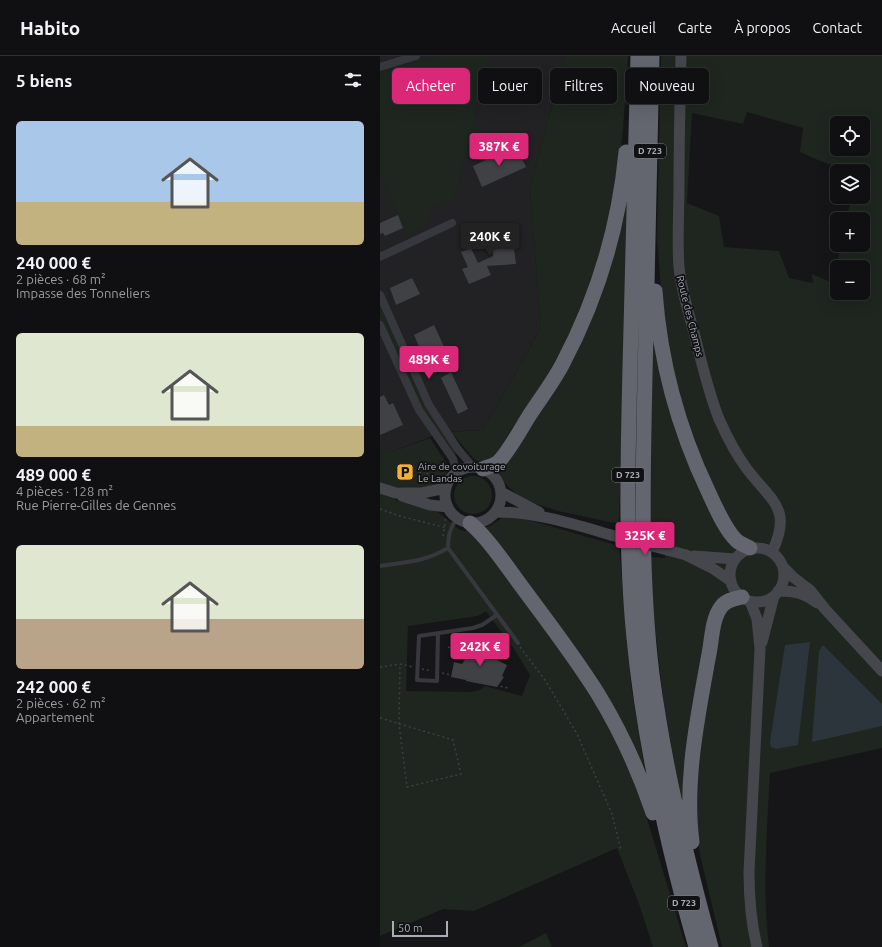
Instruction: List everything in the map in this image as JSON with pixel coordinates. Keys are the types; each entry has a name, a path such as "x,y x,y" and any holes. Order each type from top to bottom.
{"highway":[{"name":"D 723","path":"638,56 638,68"},
{"name":"D 723","path":"652,56 642,493 646,615 652,673 666,766 681,835 711,947"},
{"path":"478,468 497,463 507,450 562,366 592,300 604,265 623,180 630,104"},
{"name":"D 723","path":"637,104 628,480 630,578 635,644 646,734 672,859 696,947"},
{"path":"647,246 654,268 655,301 662,349 669,384 683,429 703,480 726,526 738,542 750,548"},
{"path":"464,521 477,528 486,539 597,693 618,729 634,762 649,799 664,848 672,859"},
{"path":"701,912 704,895 689,823 690,775 716,617 720,608 726,602 746,599"}],"street":[{"path":"380,67 416,56"},
{"name":"Route des Champs","path":"681,56 679,269 684,297 705,375 719,418 731,446 747,469 774,501 778,511 781,521 781,529 779,538 772,552"},
{"path":"380,256 452,224"},
{"path":"380,295 429,405 458,448 478,468 490,473 495,478 499,484 501,492 500,505 496,512 485,521 464,521 446,510 380,488"},
{"path":"380,325 419,410 453,459 455,467 454,476"},
{"path":"446,510 446,488 454,476 459,471 478,468"},
{"path":"396,493 422,493 446,488"},
{"path":"501,492 550,517"},
{"path":"496,512 514,512 550,517 686,556 712,568 731,581"},
{"path":"825,609 809,597 794,591 776,593 766,600 758,602 746,599 737,593 731,581 731,566 735,559 750,548 766,549 772,552 779,559 783,567 810,590 825,609 882,671"},
{"path":"686,556 735,559"},
{"path":"760,649 776,593 782,584 784,575 783,567"},
{"path":"746,599 757,618 760,649 749,872 749,899 757,947"}],"lane":[{"path":"464,521 450,529 448,548 518,643"},
{"path":"380,566 417,561 431,557 448,548"},
{"path":"438,633 436,681 417,680 419,636 482,626 497,615"}],"path":[{"path":"419,473 427,471 430,486"},
{"path":"380,509 403,517 450,529"},
{"path":"443,537 446,510"},
{"path":"518,643 545,680 577,734 612,814 621,850"},
{"path":"448,647 466,654"},
{"path":"380,718 399,724 452,740 461,774 407,787 399,724 400,664"},
{"path":"380,668 400,664 508,688"}],"shaded area":[{"path":"380,56 565,56 562,68 550,68 550,104 552,104 530,188 541,328 483,430 443,432 391,452 380,452"},
{"path":"440,56 491,56 488,68 478,68 479,104 454,199 442,202 434,207 425,226 407,235 380,174 380,74 392,70 392,104 470,104 470,68 400,68"},
{"path":"565,56 628,56 627,68 625,68 623,130 616,188 628,191 619,524 558,511 521,499 494,469 474,459 451,432 483,430 541,328 530,188 552,104 617,104 617,68 562,68"},
{"path":"661,56 882,56 882,748 770,773 765,882 769,947 722,947 700,855 695,808 683,806 665,714 652,601 651,557 665,558 664,539 650,535 651,373 653,328 664,327 657,238 660,104 709,104 709,68 661,68","holes":["747,112 803,128 800,152 830,164 870,164 870,204 850,204 848,212 870,212 870,252 839,252 838,260 870,260 870,300 830,300 830,282 812,274 813,283 789,278 779,251 724,247 719,216 687,203 692,113 743,124"]},
{"path":"380,304 458,453 453,455 422,411 380,320"},
{"path":"430,438 447,464 446,477 437,486 413,489 397,487 395,500 438,512 460,530 472,532 490,526 502,518 522,518 619,546 631,685 647,783 641,799 686,947 653,947 639,904 617,848 474,911 443,909 380,936 380,452 391,452","holes":["486,611 516,652 530,675 522,696 485,686 480,690 472,692 406,691 408,626 478,616"]},
{"path":"473,476 486,482 492,495 486,508 473,514 460,508 454,495 460,482"},
{"path":"810,642 798,745 776,749 771,747 770,742 785,645"},
{"path":"823,645 882,704 882,726 812,742 819,651"},
{"path":"546,933 552,947 519,947"}],"building":[{"path":"516,146 526,167 482,187 473,166"},
{"path":"398,215 403,228 385,236 383,233 380,234 380,223"},
{"path":"509,229 510,241 513,240 516,264 487,266 491,275 469,284 462,269 468,267 461,252 471,248 478,263 493,256 491,233 498,232 498,230"},
{"path":"412,278 420,294 396,305 390,288"},
{"path":"434,325 446,351 425,360 414,335"},
{"path":"451,372 468,409 458,414 441,378"},
{"path":"384,395 389,405 393,403 403,425 380,435 380,397"},
{"path":"472,641 496,653 495,659 507,665 502,676 504,677 497,687 451,677 454,662 462,664 471,650 467,648"}],"place":[{"name":"Aire de covoiturage Le Landas","path":"405,472"}]}
